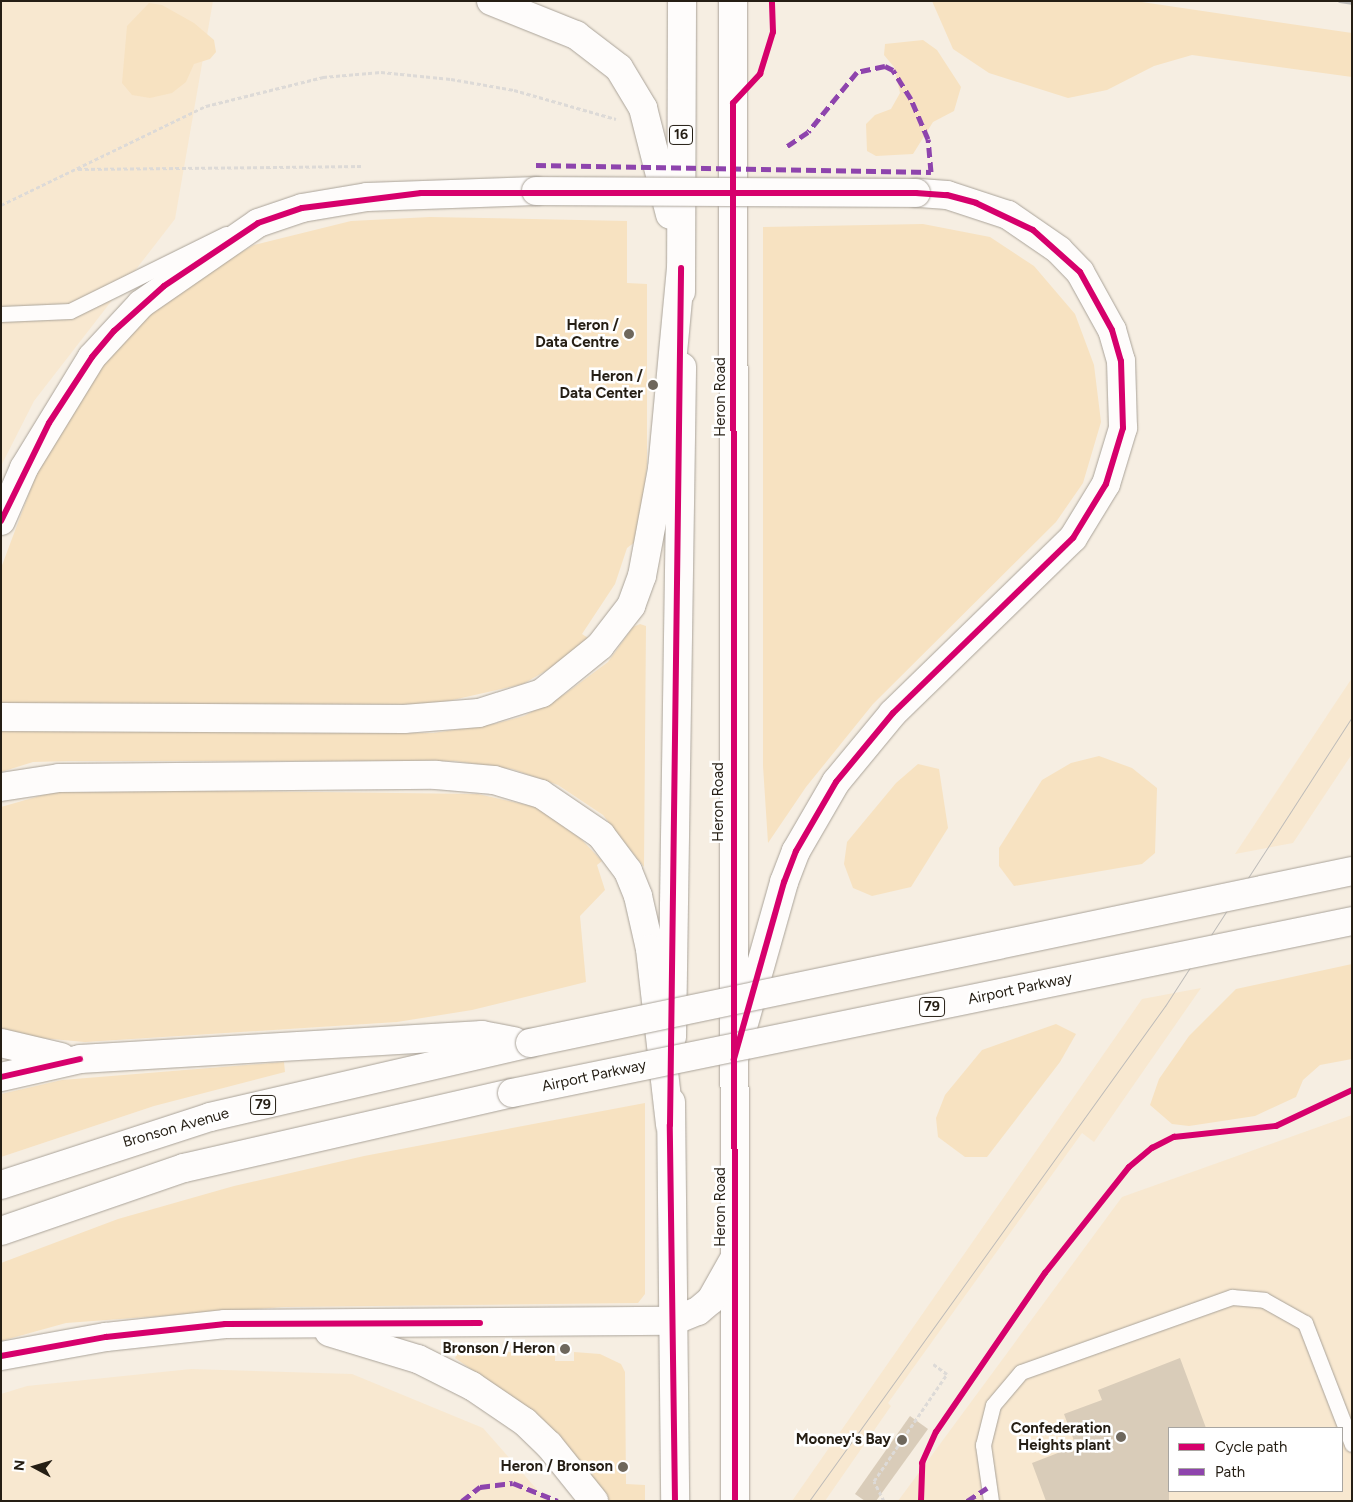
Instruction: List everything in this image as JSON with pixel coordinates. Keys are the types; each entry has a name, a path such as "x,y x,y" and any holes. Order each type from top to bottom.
{"main road":[{"path":"1,717 404,719 479,714 542,693 600,646 631,606 642,576 662,469 681,268 651,131 644,108 619,68 576,35 491,1"},
{"name":"16","path":"675,1501 670,1126 681,268 682,1"},
{"name":"Heron Road","path":"733,1 735,1501"},
{"path":"1,522 24,468 92,357 141,304 258,223 302,208 367,197 536,191 916,193 948,195 1008,215 1059,250 1080,272 1108,322 1121,361 1123,428 1106,484 1073,538 893,712 836,782 796,851 784,882 734,1059"},
{"path":"1,788 59,778 436,775 494,780 540,794 601,835 628,871 638,896 650,949 670,1126"},
{"name":"79","path":"530,1043 1352,871"},
{"name":"Airport Parkway","path":"1,1231 184,1168 512,1093 1352,921"},
{"path":"1,1077 80,1059 482,1036 530,1043"},
{"path":"1,1043 80,1059"},
{"name":"Bronson Avenue","path":"1,1185 210,1117 530,1043"},
{"path":"1,1356 166,1329 283,1321 673,1321 711,1300 734,1259"},
{"path":"283,1321 383,1346 472,1386 525,1422 549,1445 594,1501"}],"lane":[{"path":"1,314 70,311 94,302 199,245 258,223"},
{"path":"991,1501 983,1444 993,1405 1021,1372 1220,1299 1264,1300 1305,1323 1350,1435"}],"path":[{"path":"1,205 206,106 292,82 355,73 410,74 486,84 623,121"},
{"path":"77,169 370,166"},
{"path":"884,1501 874,1481 947,1374 933,1364"}],"shaded area":[{"path":"1,1 213,1 175,219 34,401 1,466"},
{"path":"932,1 1135,1 1352,33 1352,77 1192,55 1154,66 1107,90 1068,98 989,73 953,49"},
{"path":"149,3 162,5 194,23 214,40 216,52 210,59 194,64 186,82 172,93 150,98 132,95 122,83 127,26"},
{"path":"923,40 937,50 961,87 954,111 933,122 913,154 876,156 867,151 866,124 875,115 891,109 900,93 894,67 884,55 885,44"},
{"path":"430,217 627,221 627,283 647,284 647,465 639,539 627,548 615,584 582,634 588,638 561,662 523,684 435,704 1,706 1,568 34,480 63,425 105,362 144,319 197,277 254,245 351,221"},
{"path":"923,224 990,237 1034,266 1075,314 1094,365 1101,422 1083,483 1056,522 873,704 806,787 768,843 763,766 763,227"},
{"path":"640,624 646,626 644,867 603,815 558,785 512,769 455,761 69,761 33,762 1,772 1,730 433,733 494,724 524,716 565,694 608,662 633,627"},
{"path":"1352,678 1352,754 1293,843 1235,854"},
{"path":"1099,756 1132,768 1157,788 1155,853 1142,864 1014,886 999,866 999,848 1042,780 1071,763"},
{"path":"918,764 939,769 948,828 911,887 872,896 853,888 844,864 847,842 896,783"},
{"path":"64,789 478,794 536,807 581,839 602,861 597,865 605,890 580,916 586,982 472,1010 397,1022 85,1042 19,1036 1,1028 1,807"},
{"path":"1352,964 1352,1059 1320,1065 1303,1080 1296,1097 1255,1116 1189,1126 1172,1124 1150,1105 1159,1079 1189,1036 1236,989"},
{"path":"1201,988 1094,1142 1082,1133 888,1403 891,1406 825,1501 792,1501 1142,999"},
{"path":"1056,1024 1076,1034 1060,1062 987,1157 965,1157 938,1137 936,1118 945,1095 982,1050"},
{"path":"284,1062 285,1072 154,1106 1,1157 1,1094 62,1080"},
{"path":"645,1103 645,1294 638,1303 283,1307 66,1323 1,1341 1,1263 118,1219 234,1186 364,1156"},
{"path":"1352,1115 1352,1501 898,1501 1122,1197"},
{"path":"492,1346 504,1352 555,1353 555,1361 574,1361 574,1352 600,1354 621,1364 625,1372 626,1484 645,1485 645,1501 605,1501 501,1390 455,1358 459,1350"},
{"path":"191,1369 352,1374 483,1428 547,1501 1,1501 1,1394 27,1386"}],"building":[{"name":"Confederation Heights plant","path":"1180,1358 1206,1427 1168,1427 1169,1501 1046,1501 1032,1463 1076,1446 1064,1414 1102,1400 1098,1390"},
{"path":"910,1416 928,1429 876,1501 865,1501 855,1494"}],"tram line":[{"path":"809,1501 1165,1006 1352,717"}],"railway":[{"path":"1340,1 1352,3"}],"marked path":[{"path":"536,165 931,172 928,139 911,99 893,70 885,66 857,72 808,132 787,146"},
{"path":"462,1501 480,1487 513,1483 558,1501"},
{"path":"967,1501 987,1488"}],"cycle path":[{"path":"735,1501 733,103 760,74 773,32 772,1"},
{"path":"1,521 49,423 92,357 114,331 164,286 258,223 302,208 421,193 916,193 947,195 976,203 1033,230 1080,272 1112,330 1121,361 1123,428 1106,484 1073,538 893,713 836,782 796,851 784,882 734,1059"},
{"path":"675,1501 670,1125 681,268"},
{"path":"1,1077 80,1059"},
{"path":"921,1501 922,1463 936,1432 1045,1273 1129,1167 1152,1148 1174,1137 1276,1126 1352,1090"},
{"path":"1,1356 106,1337 225,1324 480,1323"}],"place":[{"name":"Heron / Data Centre","path":"629,334"},
{"name":"Heron / Data Center","path":"653,385"},
{"name":"Bronson / Heron","path":"565,1349"},
{"name":"Confederation Heights plant","path":"1121,1437"},
{"name":"Mooney's Bay","path":"902,1440"},
{"name":"Heron / Bronson","path":"623,1467"}]}
